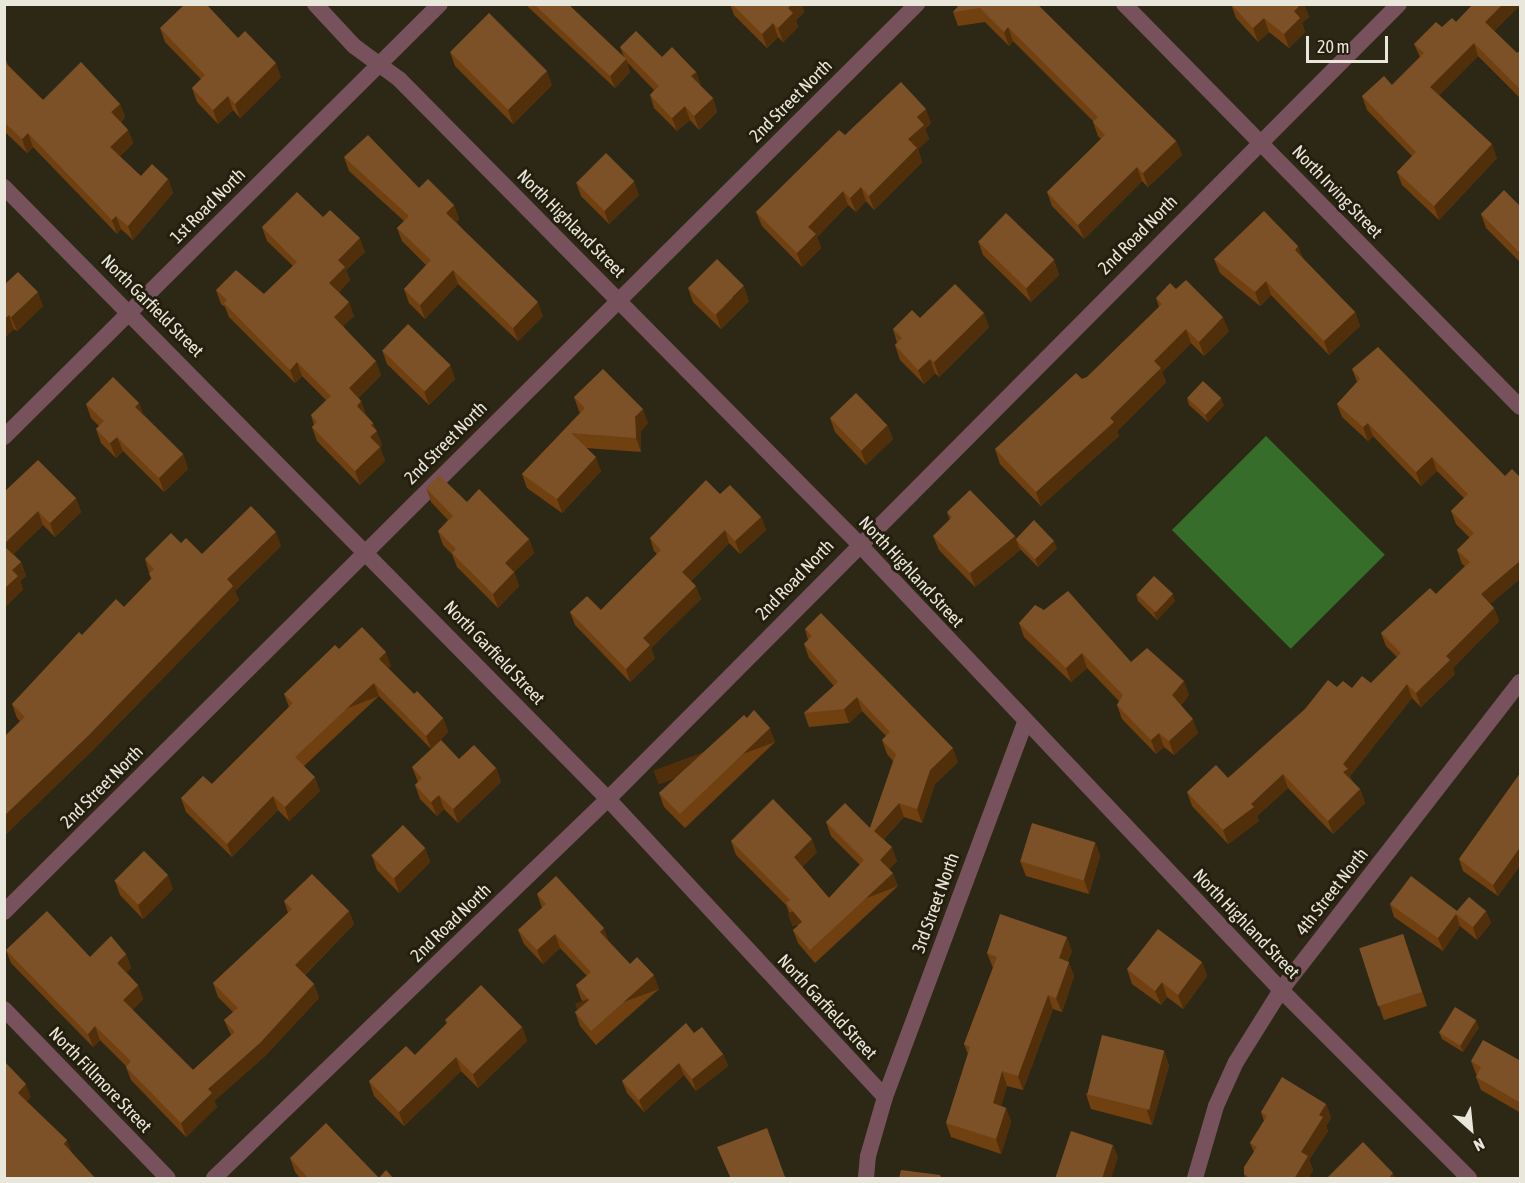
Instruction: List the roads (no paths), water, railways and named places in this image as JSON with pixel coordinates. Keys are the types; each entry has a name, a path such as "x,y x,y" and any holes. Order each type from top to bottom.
{"street":[{"name":"North Highland Street","path":"315,4 354,46 379,64 619,300 858,543 1281,990 1468,1179"},
{"name":"1st Road North","path":"4,436 440,4"},
{"name":"2nd Street North","path":"4,912 917,4"},
{"name":"North Irving Street","path":"1124,4 1521,407"},
{"name":"2nd Road North","path":"214,1179 608,798 858,543 1399,4"},
{"name":"North Garfield Street","path":"4,187 131,312 608,798 885,1098"},
{"name":"4th Street North","path":"1195,1179 1216,1106 1236,1062 1281,990 1521,682"},
{"name":"3rd Street North","path":"885,1098 1025,722"},
{"name":"North Fillmore Street","path":"4,1009 168,1179"},
{"path":"866,1179 868,1156 885,1098"}]}
